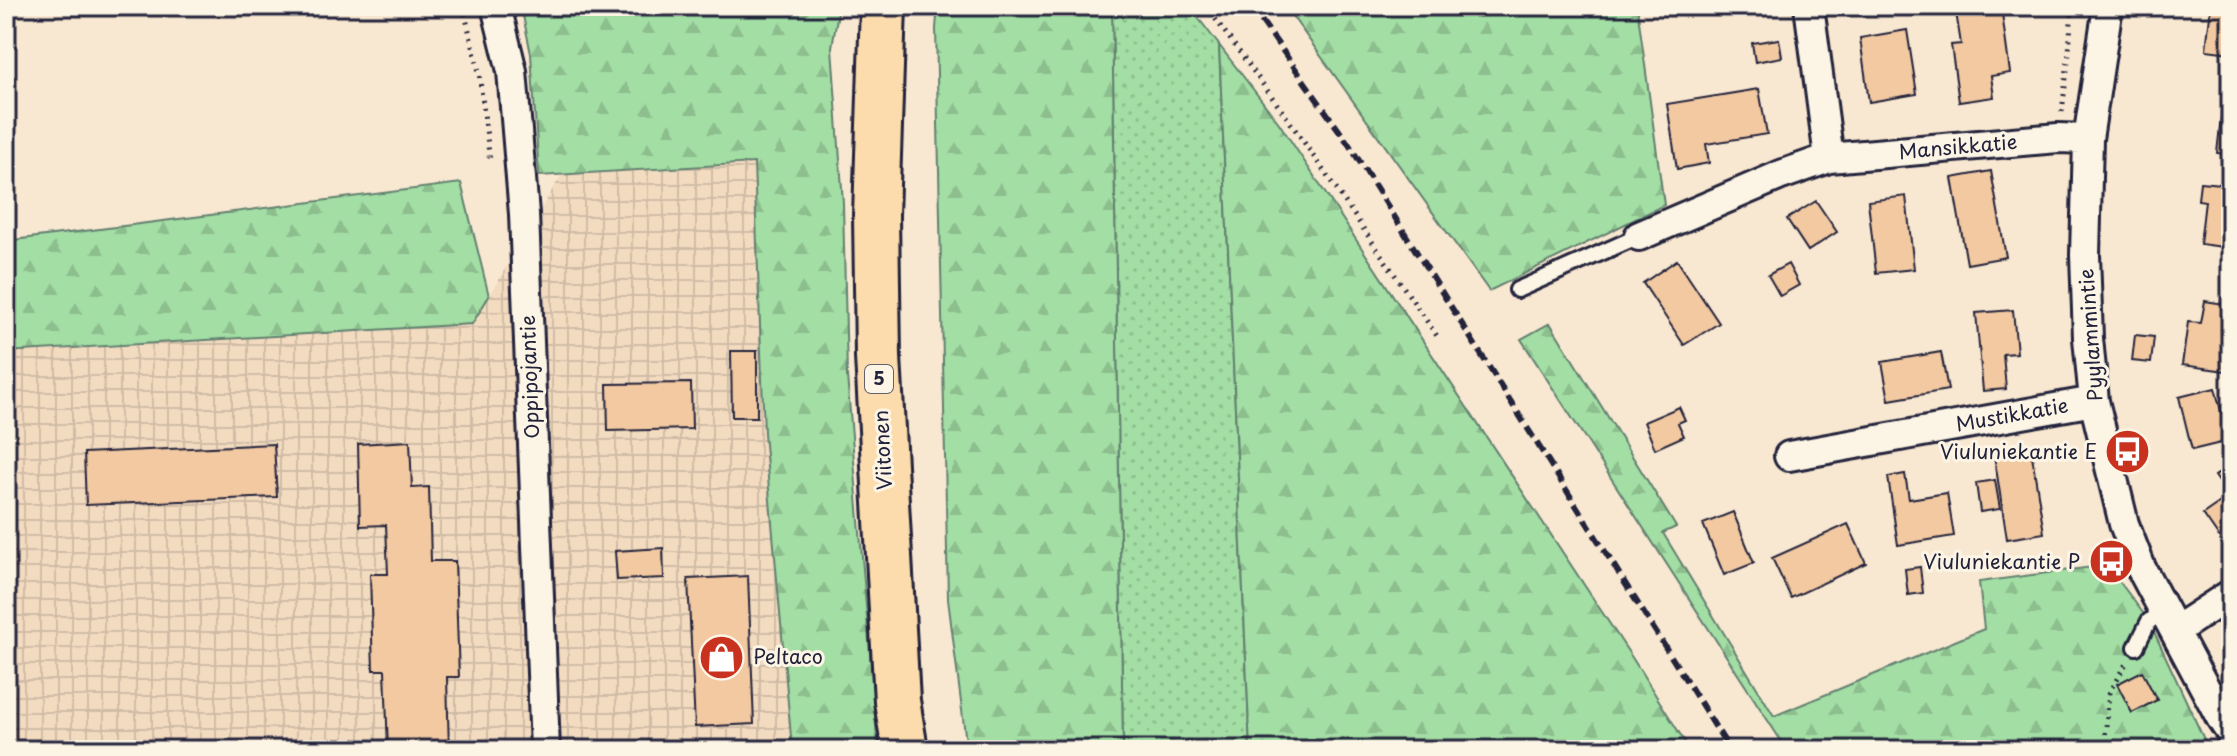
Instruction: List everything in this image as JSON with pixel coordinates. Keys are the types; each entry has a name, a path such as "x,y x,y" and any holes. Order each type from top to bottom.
{"highway":[{"name":"Viitonen","path":"883,6 876,215 878,357 897,701 905,750"}],"street":[{"name":"Oppipojantie","path":"496,6 512,71 524,214 545,750"},
{"path":"1809,6 1829,158"},
{"name":"Pyylammintie","path":"2108,6 2088,139 2085,255 2094,401 2124,524 2141,568 2231,733"},
{"name":"Mansikkatie","path":"1639,236 1781,175 1829,158 2058,138 2088,139"},
{"name":"Mustikkatie","path":"1789,456 2094,401"},
{"path":"2171,621 2231,594"}],"lane":[{"path":"1517,290 1639,236"},
{"path":"2136,647 2149,621 2171,621"}],"path":[{"path":"463,6 479,72 491,172"},
{"path":"1206,6 1437,336"},
{"path":"2058,138 2072,6"},
{"path":"2104,750 2109,692 2136,647"}],"shaded area":[{"path":"754,163 764,433 792,748 6,750 6,352 472,324 562,174"}],"green space":[{"path":"521,6 839,6 832,47 843,203 847,376 878,750 761,750 792,748 764,433 754,163 539,176 531,54"},
{"path":"938,6 1112,6 1123,750 967,750 948,599"},
{"path":"1112,6 1189,6 1219,45 1250,750 1123,750"},
{"path":"1285,6 1637,6 1664,205 1489,291"},
{"path":"1219,45 1279,123 1690,750 1250,750"},
{"path":"461,183 489,296 472,324 6,352 6,241"},
{"path":"1550,323 1676,527 1663,533 1774,716 1984,629 1979,582 2107,565 2149,621 2209,750 1787,750 1521,339"}],"building":[{"path":"1955,6 2001,6 2010,73 1991,76 1994,97 1959,102 1951,45 1961,44"},
{"path":"2211,6 2231,6 2231,53 2206,50"},
{"path":"1907,30 1917,94 1869,102 1860,38"},
{"path":"1779,39 1782,57 1755,62 1752,43"},
{"path":"1759,89 1767,134 1706,144 1709,163 1677,169 1667,104"},
{"path":"2224,90 2231,90 2231,155 2217,153"},
{"path":"1991,171 2006,257 1967,264 1952,178"},
{"path":"2200,182 2231,185 2231,248 2200,244 2205,201 2198,200"},
{"path":"1906,196 1914,269 1876,273 1868,201"},
{"path":"1816,201 1837,232 1808,251 1787,219"},
{"path":"1677,260 1719,323 1684,345 1643,283"},
{"path":"1788,264 1799,285 1780,296 1768,275"},
{"path":"2205,301 2231,305 2226,371 2182,365 2188,322 2201,323"},
{"path":"2013,310 2017,353 2003,354 2006,389 1983,391 1976,313"},
{"path":"2135,335 2154,337 2151,363 2132,361"},
{"path":"731,351 757,351 757,417 732,417"},
{"path":"1941,352 1948,390 1889,400 1882,362"},
{"path":"691,383 692,429 608,431 607,384"},
{"path":"2215,388 2229,441 2192,450 2179,397"},
{"path":"1679,407 1685,420 1678,423 1684,436 1655,449 1644,422"},
{"path":"410,441 412,488 429,487 431,561 455,561 459,677 447,677 449,750 388,750 385,670 373,670 370,574 388,574 386,525 360,526 358,444"},
{"path":"274,444 277,497 86,505 84,453"},
{"path":"2031,449 2044,533 2007,539 1994,455"},
{"path":"2231,465 2231,538 2223,543 2203,514 2229,496 2215,476"},
{"path":"1905,474 1909,499 1947,493 1954,536 1898,545 1888,477"},
{"path":"1995,480 2000,509 1980,512 1976,483"},
{"path":"1733,512 1754,563 1724,575 1703,524"},
{"path":"1848,524 1866,563 1791,598 1772,558"},
{"path":"663,548 664,578 617,580 615,551"},
{"path":"1920,567 1923,593 1908,595 1905,569"},
{"path":"748,576 754,724 695,727 688,579"},
{"path":"2142,671 2157,700 2132,713 2117,684"}],"railway":[{"path":"1251,6 1348,143 1730,750"}],"place":[{"name":"Viuluniekantie E","path":"2128,452"},
{"name":"Viuluniekantie P","path":"2111,562"},
{"name":"Peltaco","path":"722,657"}]}
